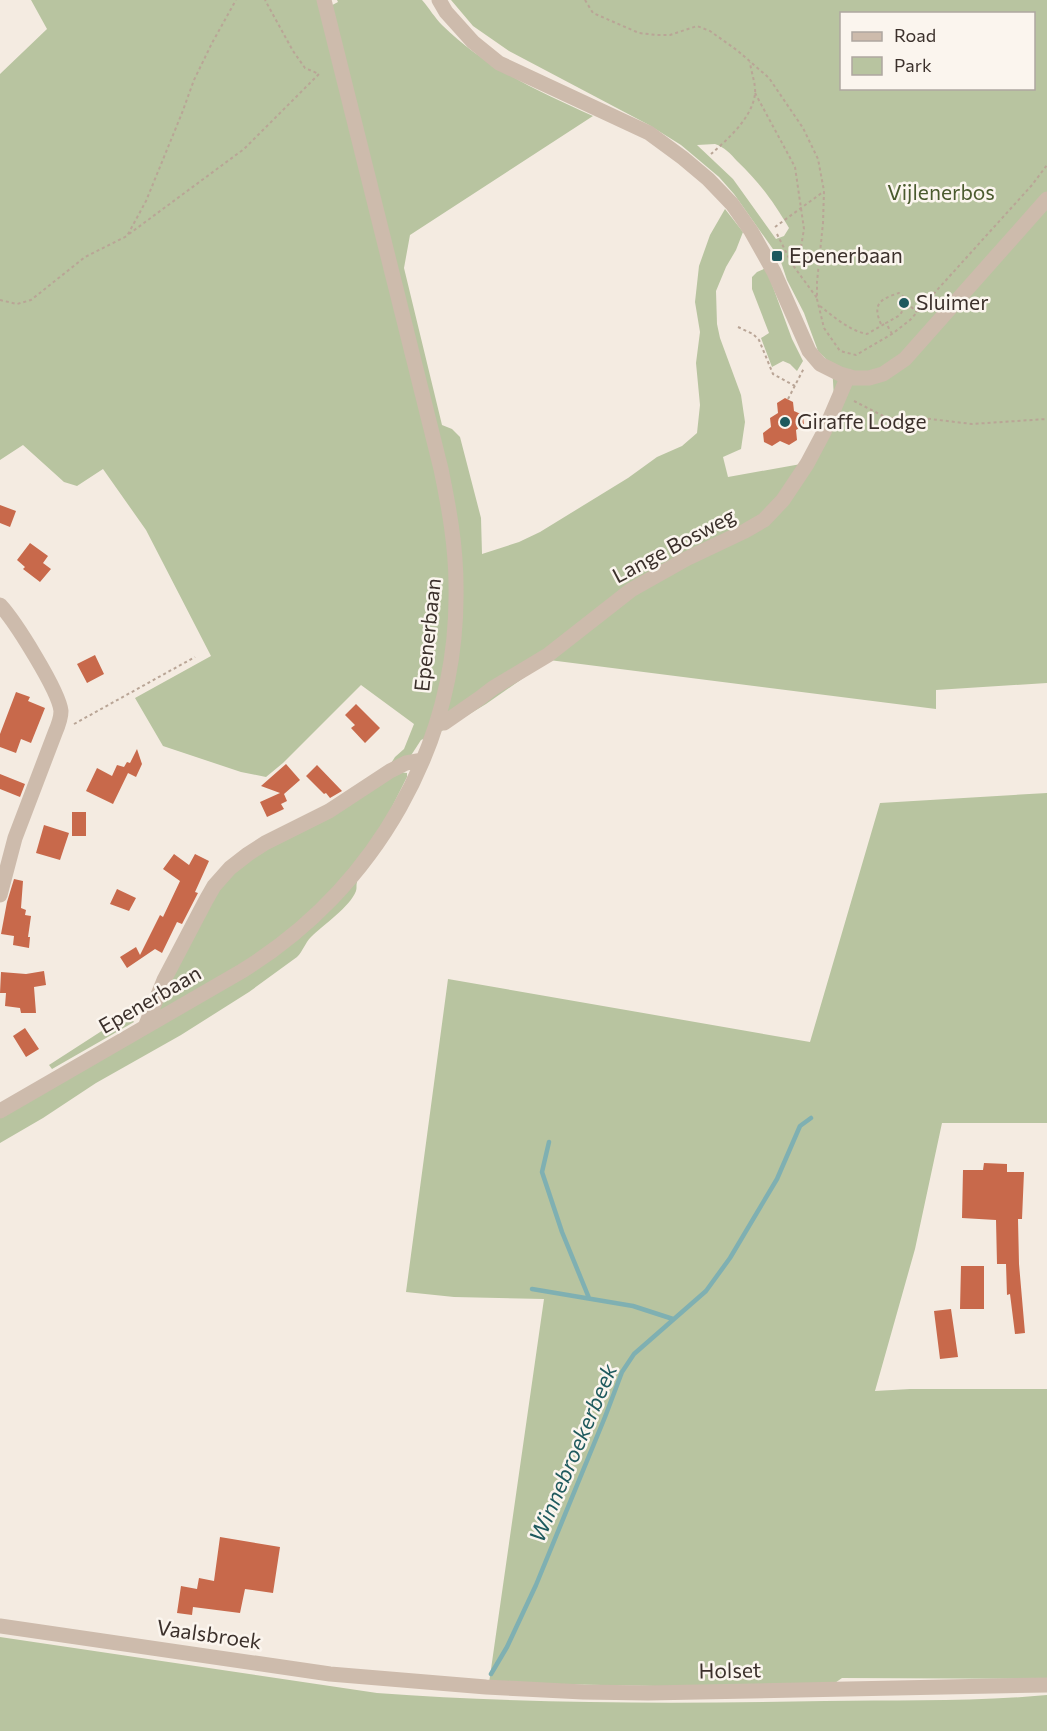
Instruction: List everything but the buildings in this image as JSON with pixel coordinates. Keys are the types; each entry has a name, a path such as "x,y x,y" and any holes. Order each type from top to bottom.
{"street":[{"name":"Epenerbaan","path":"0,1111 257,962 302,928 353,876 382,839 405,799 423,760 445,694 456,610 454,541 450,515 441,469 324,0"},
{"path":"439,0 446,12 473,42 499,63 649,133 708,179 732,204 754,236 774,272 812,356 827,369 848,376 869,378 883,374 905,359 1047,199"},
{"name":"Lange Bosweg","path":"437,721 444,723 493,688 548,655 631,590 686,559 764,520 783,500 807,464 824,432 848,376"},
{"path":"0,605 22,636 56,695 61,710 55,733 15,838 0,895"},
{"path":"145,1027 164,980 201,909 214,886 230,868 265,843 329,811 390,771 423,760"},
{"name":"Vaalsbroek","path":"0,1626 256,1664 413,1682"},
{"name":"Holset","path":"413,1682 583,1692 648,1693 1047,1685"}],"path":[{"path":"127,236 146,201 183,113 194,80 236,0"},
{"path":"0,300 17,304 31,300 85,257 127,236 244,150 319,74 305,68 265,0"},
{"path":"585,0 593,13 639,33 670,34 697,26 710,31 769,78 803,128 818,159 824,191 824,223 817,282 818,299 824,328 840,351 856,355 892,334 917,312 1019,200 1047,165"},
{"path":"750,61 755,93 795,167 804,229 801,247 792,264"},
{"path":"711,154 741,123 751,107 755,93"},
{"path":"775,227 824,191"},
{"path":"777,234 792,264 818,299"},
{"path":"882,325 876,315 876,309 882,300 899,293 917,312"},
{"path":"820,306 837,320 867,334 900,315 907,303"},
{"path":"886,323 892,334"},
{"path":"738,327 753,334 759,340 773,374 795,387"},
{"path":"788,399 806,363 812,356"},
{"path":"842,393 885,417 914,417 972,424 1047,419"},
{"path":"55,733 195,657"}],"green space":[{"name":"Vijlenerbos","path":"31,0 318,0 321,11 338,2 337,0 422,0 442,25 476,54 533,88 593,116 410,235 404,268 442,425 452,429 460,437 481,518 482,554 519,542 540,532 628,478 657,457 682,446 697,433 700,405 696,363 700,332 695,302 699,266 710,235 725,209 743,232 716,291 717,324 720,338 741,395 745,422 741,449 723,457 728,477 801,464 834,398 832,365 818,351 780,259 734,194 719,177 681,145 649,125 509,51 473,26 451,0 1047,0 1047,683 936,690 936,709 549,660 486,704 440,732 421,740 410,757 388,768 404,749 414,724 361,685 266,777 241,772 163,746 135,698 211,656 146,530 103,469 77,486 64,482 23,445 0,460 0,74 47,29","holes":["715,144 730,153 766,193 789,228 784,236 776,239 733,179 697,145"]},
{"path":"766,268 792,339 803,361 797,371 783,361 772,367 761,338 769,333 752,289 752,277"},
{"path":"398,772 407,773 407,777 391,809 351,875 357,882 353,897 311,937 297,957 249,992 181,1035 96,1083 0,1143 0,1105 152,1019 207,904 243,861"},
{"path":"1047,793 1047,1123 942,1123 915,1249 875,1391 1047,1389 1047,1679 842,1678 832,1685 708,1687 489,1683 544,1299 454,1297 406,1292 448,979 810,1042 880,803"},
{"path":"128,1014 134,1022 52,1069 49,1065"},
{"path":"0,1637 377,1693 433,1697 713,1703 964,1700 1047,1695 1047,1731 0,1731"}],"waterway":[{"name":"Winnebroekerbeek","path":"491,1674 507,1647 536,1585 622,1372 634,1354 706,1291 730,1258 777,1179 800,1126 811,1118"},
{"path":"549,1142 542,1172 562,1232 589,1298"},
{"path":"532,1289 633,1306 673,1319"}],"place":[{"name":"Epenerbaan","path":"777,256"},
{"name":"Sluimer","path":"904,303"},
{"name":"Giraffe Lodge","path":"785,422"}]}
